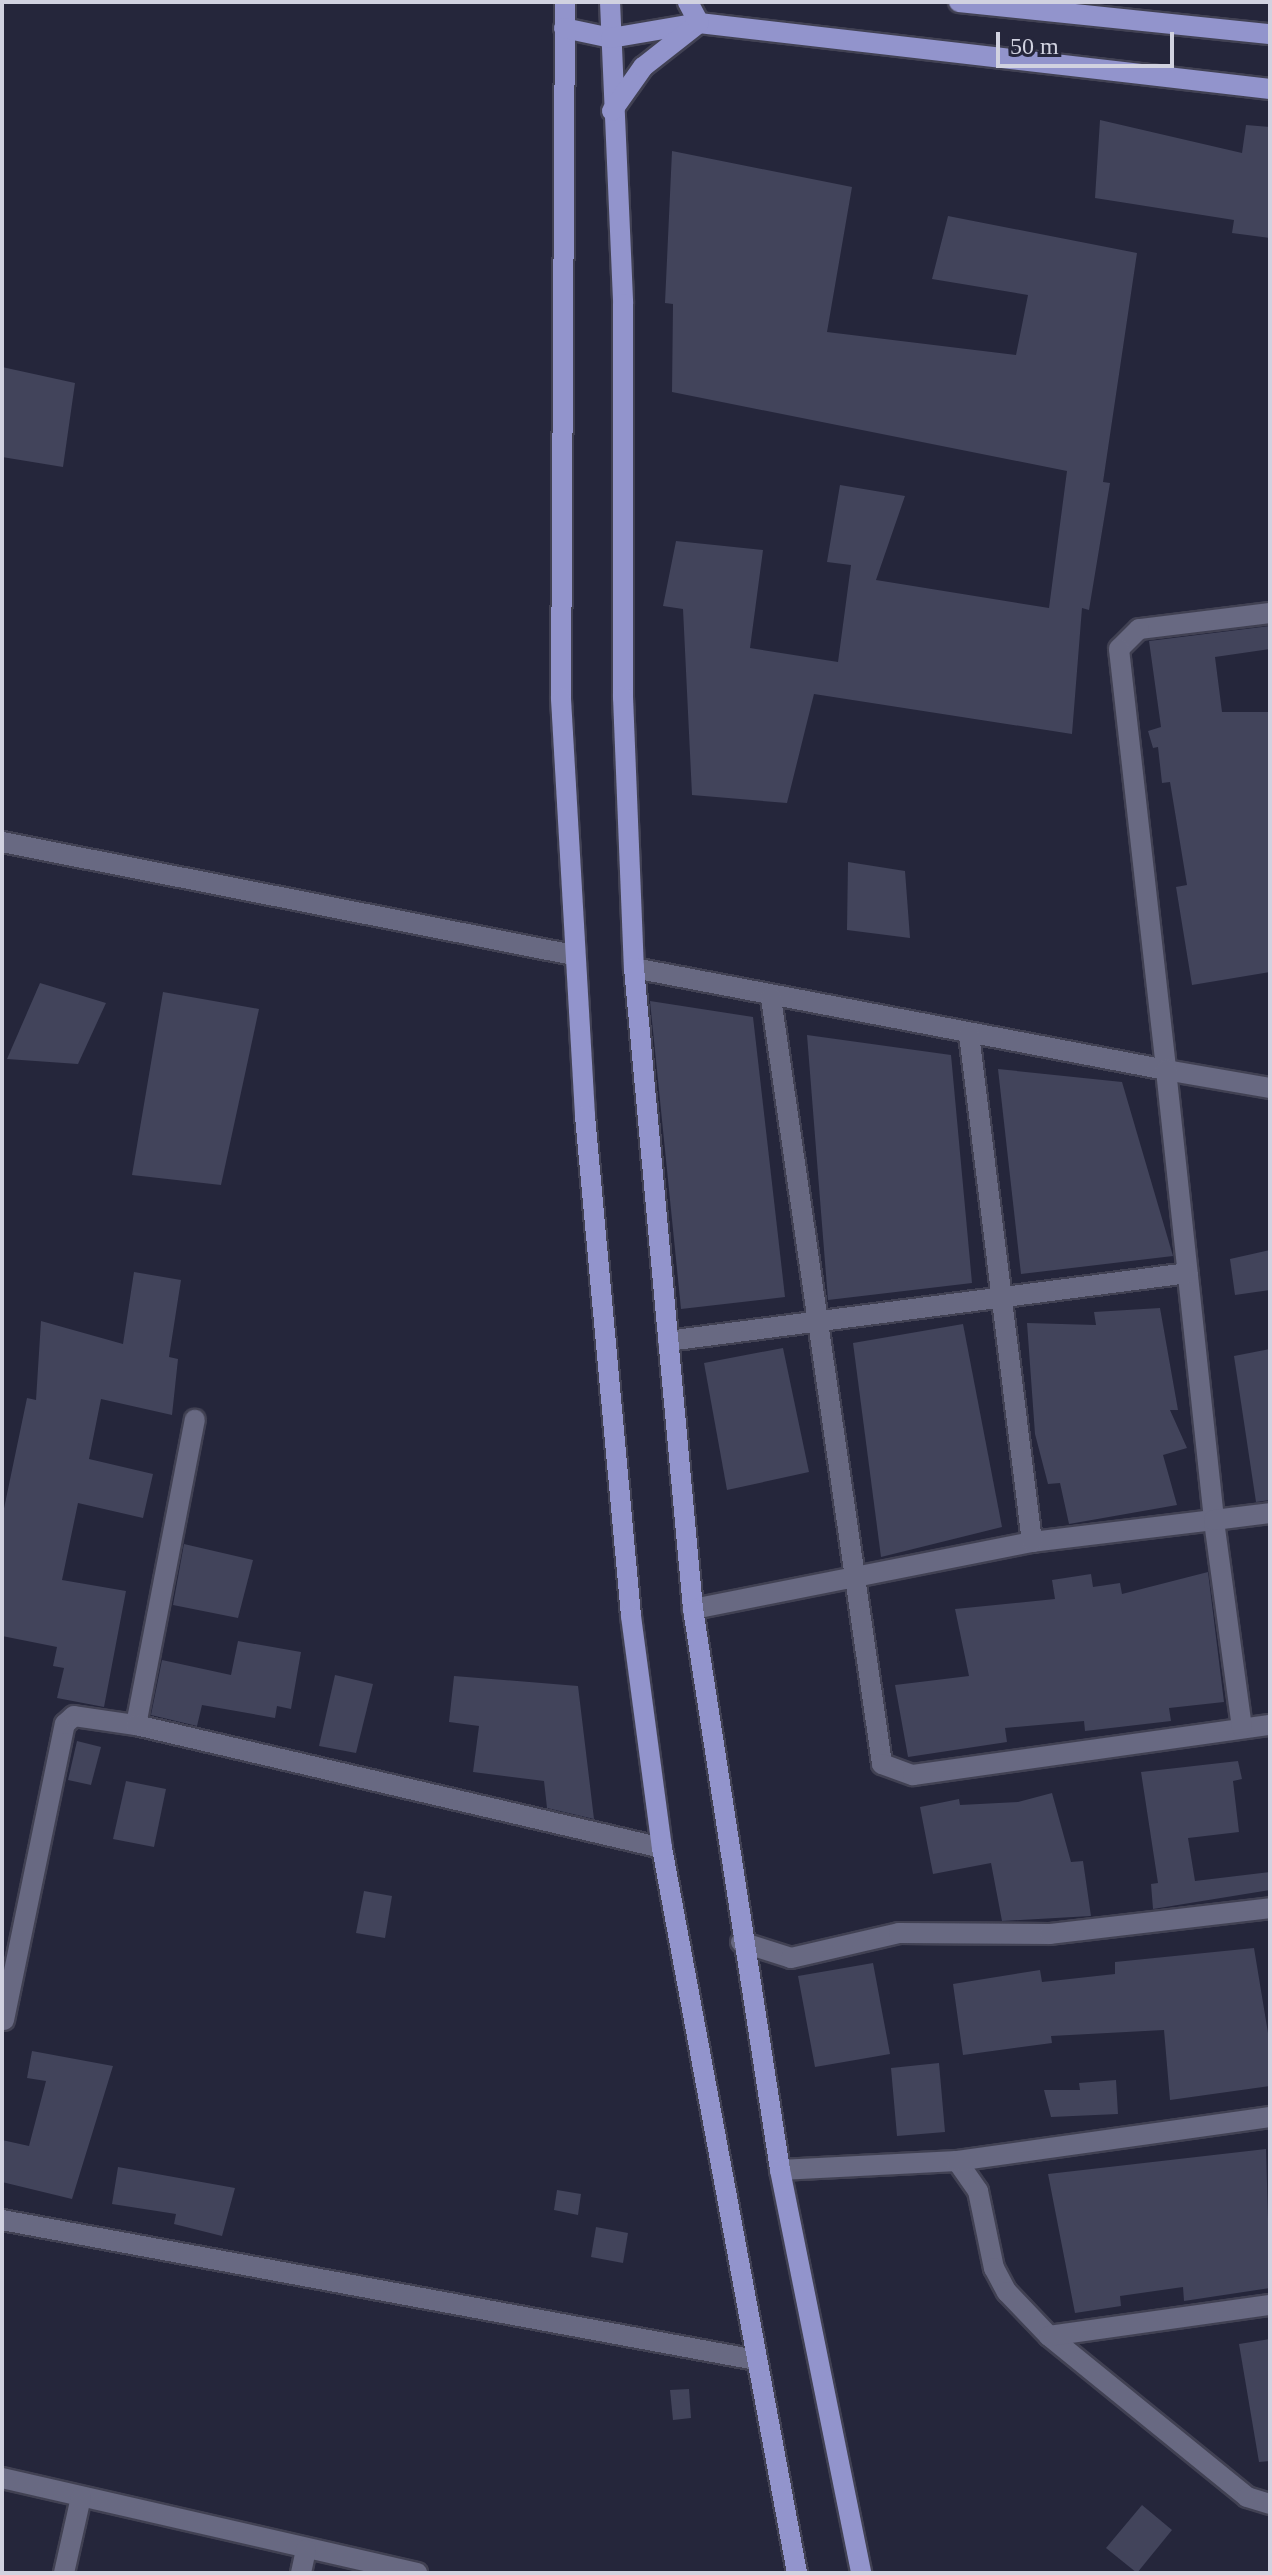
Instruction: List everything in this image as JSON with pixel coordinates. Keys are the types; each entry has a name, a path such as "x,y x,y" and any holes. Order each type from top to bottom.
{"main road":[{"path":"565,2 561,699 573,955 631,1616 662,1848 797,2573"},
{"path":"610,2 612,111 623,304 623,697 634,968 693,1609 741,1942 780,2170 861,2573"},
{"path":"688,2 699,23"},
{"path":"959,2 1270,34"},
{"path":"564,28 611,38 699,23 1270,89"},
{"path":"612,111 643,67 699,23"}],"street":[{"path":"1242,1728 1214,1520 1119,649 1139,629 1270,613"},
{"path":"2,842 573,955"},
{"path":"634,968 771,998 1270,1088"},
{"path":"771,998 856,1576 877,1754 891,1772 913,1775 1270,1725"},
{"path":"969,1034 1032,1542"},
{"path":"668,1341 1188,1273"},
{"path":"136,1725 195,1420"},
{"path":"693,1609 1032,1542 1270,1513"},
{"path":"4,2020 65,1724 74,1716 136,1725 662,1848"},
{"path":"741,1942 791,1958 899,1933 1050,1934 1270,1908"},
{"path":"780,2170 957,2161 1270,2117"},
{"path":"957,2161 978,2191 994,2268 1007,2292 1049,2336 1247,2497 1270,2504"},
{"path":"2,2220 756,2360"},
{"path":"1049,2336 1270,2305"},
{"path":"2,2478 417,2573"},
{"path":"64,2573 81,2497"},
{"path":"301,2573 306,2550"}],"building":[{"path":"1100,120 1242,153 1246,125 1270,127 1270,238 1232,233 1234,220 1095,198"},
{"path":"672,151 852,187 827,332 1016,355 1028,295 932,279 948,216 1137,253 1103,482 1110,483 1089,610 1082,608 1072,734 814,694 787,803 692,795 683,609 663,606 676,541 763,550 750,648 838,662 851,565 827,562 840,485 905,496 876,580 1049,608 1067,471 672,392 673,304 665,303"},
{"path":"2,367 75,383 63,467 2,457"},
{"path":"1270,626 1270,649 1215,657 1222,712 1270,712 1270,972 1192,985 1176,887 1187,885 1170,782 1162,783 1158,747 1153,748 1148,731 1161,727 1149,641"},
{"path":"848,862 905,871 910,938 847,930"},
{"path":"40,983 106,1003 78,1064 7,1059"},
{"path":"163,992 259,1009 221,1185 132,1175"},
{"path":"650,1001 753,1017 785,1297 681,1309"},
{"path":"807,1035 951,1055 972,1283 828,1300"},
{"path":"998,1069 1122,1082 1173,1256 1021,1274"},
{"path":"1270,1250 1270,1290 1235,1295 1230,1259"},
{"path":"134,1272 181,1280 169,1357 178,1359 172,1415 101,1399 89,1459 153,1474 143,1518 78,1503 62,1580 126,1591 104,1707 57,1698 64,1668 53,1666 57,1647 2,1636 2,1518 27,1398 36,1400 41,1321 123,1344"},
{"path":"1160,1308 1178,1410 1170,1410 1187,1448 1163,1455 1177,1505 1069,1524 1060,1483 1048,1484 1035,1434 1027,1323 1096,1325 1094,1312"},
{"path":"963,1324 1002,1527 881,1557 853,1343"},
{"path":"783,1348 809,1472 727,1490 704,1363"},
{"path":"1270,1349 1270,1500 1256,1502 1234,1356"},
{"path":"184,1544 253,1560 238,1618 173,1605"},
{"path":"1208,1572 1224,1702 1169,1708 1171,1721 1085,1731 1084,1721 1005,1728 1007,1742 908,1757 895,1685 969,1676 955,1609 1055,1599 1052,1580 1091,1574 1093,1587 1120,1583 1122,1594"},
{"path":"238,1641 301,1652 291,1709 277,1706 275,1718 202,1705 197,1726 151,1715 162,1660 231,1675"},
{"path":"335,1675 373,1684 356,1753 319,1746"},
{"path":"454,1676 578,1686 594,1819 547,1808 544,1781 473,1772 479,1726 449,1722"},
{"path":"77,1741 101,1747 91,1785 68,1780"},
{"path":"1238,1761 1242,1779 1233,1781 1239,1832 1188,1838 1195,1881 1270,1872 1270,1890 1153,1909 1151,1884 1158,1883 1141,1772"},
{"path":"126,1781 166,1789 154,1847 113,1839"},
{"path":"1052,1793 1071,1862 1083,1861 1091,1916 1002,1921 991,1863 933,1874 920,1807 959,1799 960,1805 1018,1802"},
{"path":"364,1891 392,1896 385,1938 356,1933"},
{"path":"1254,1948 1270,2045 1270,2086 1170,2100 1164,2030 1051,2036 1052,2043 963,2055 953,1984 1040,1970 1042,1982 1115,1974 1115,1962"},
{"path":"873,1963 890,2054 815,2067 798,1976"},
{"path":"32,2051 113,2066 72,2199 2,2182 2,2140 29,2146 46,2081 27,2078"},
{"path":"939,2063 945,2132 897,2136 891,2068"},
{"path":"1116,2080 1118,2114 1051,2117 1044,2090 1080,2090 1079,2083"},
{"path":"1266,2149 1270,2288 1184,2301 1183,2287 1120,2296 1121,2306 1075,2313 1048,2174"},
{"path":"118,2167 235,2188 222,2236 174,2224 176,2214 112,2204"},
{"path":"557,2190 581,2194 578,2215 554,2210"},
{"path":"596,2227 628,2233 623,2263 591,2257"},
{"path":"1270,2339 1270,2461 1259,2462 1239,2344"},
{"path":"689,2389 691,2418 673,2420 670,2390"},
{"path":"1142,2505 1172,2530 1137,2573 1106,2548"}]}
